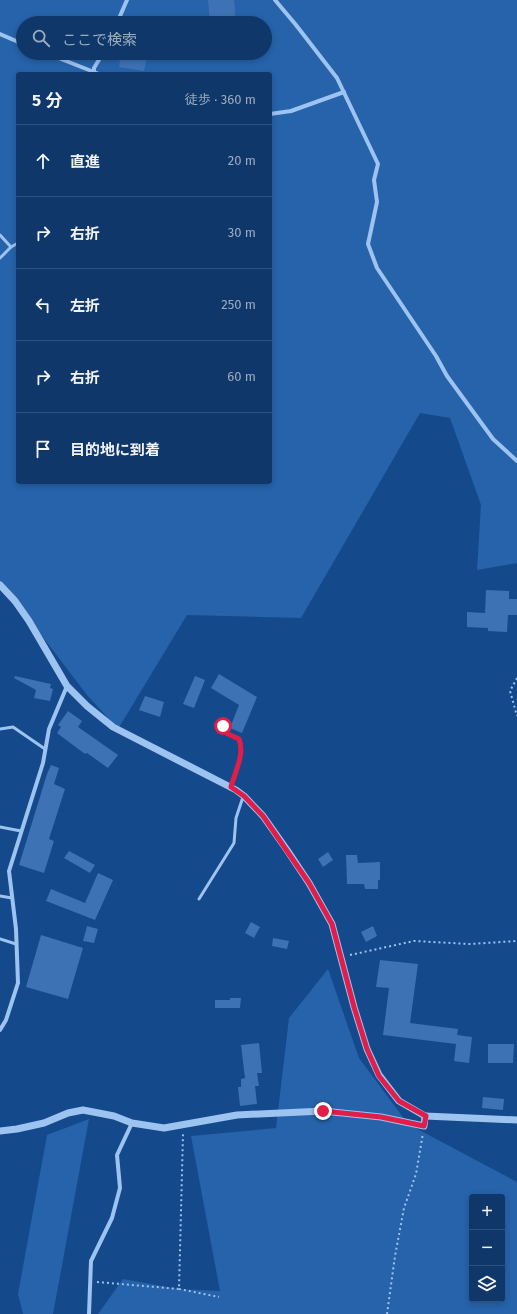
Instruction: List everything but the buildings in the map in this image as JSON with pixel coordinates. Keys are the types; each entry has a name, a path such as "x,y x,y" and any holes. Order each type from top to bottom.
{"street":[{"path":"120,16 127,0"},
{"path":"274,0 296,25 337,78 378,164 374,180 377,202 368,244 377,268 452,382 493,439 517,461"},
{"path":"0,34 16,41"},
{"path":"63,60 91,72"},
{"path":"95,72 94,68 99,60"},
{"path":"272,114 291,111 344,92"},
{"path":"0,585 15,601 29,621 67,686 87,706 114,727 231,787 244,796 263,816 309,883 332,924 367,1049 379,1076 399,1101 426,1116 517,1120"},
{"path":"0,1030 6,1020 18,983 16,929 9,871 43,763 49,729 67,686"},
{"path":"0,1131 44,1123 68,1113 83,1110 164,1128 237,1115 323,1111 381,1117 424,1126 426,1116"},
{"path":"89,1314 89,1281 91,1261 112,1218 120,1188 117,1155 132,1122"}],"lane":[{"path":"0,235 11,247"},
{"path":"0,258 16,244"},
{"path":"224,722 223,726 226,733 239,739 241,746 241,753 231,787"},
{"path":"0,729 13,727 45,749"},
{"path":"199,899 234,843 236,818 244,796"},
{"path":"0,827 21,831"},
{"path":"0,896 12,898"},
{"path":"0,939 16,944"}],"path":[{"path":"517,678 510,691 517,716"},
{"path":"341,957 414,940 470,944 517,941"},
{"path":"178,1289 183,1125"},
{"path":"387,1314 395,1256 404,1208 416,1174 424,1126"},
{"path":"89,1281 178,1289 219,1297"}],"shaded area":[{"path":"0,0 517,0 517,563 477,570 481,505 450,418 420,413 301,618 187,615 118,729 87,695 6,589 0,587"},
{"path":"328,969 359,1058 408,1124 517,1182 517,1314 98,1314 123,1279 179,1289 220,1291 191,1136 276,1128 289,1018"},
{"path":"89,1119 53,1314 23,1314 18,1294 47,1135"}],"route":[{"path":"223,726 226,733 239,739 241,746 241,753 231,787 244,796 263,816 288,850 332,924 354,1007 367,1049 379,1076 399,1101 426,1116 424,1126 381,1117 323,1111"}]}
